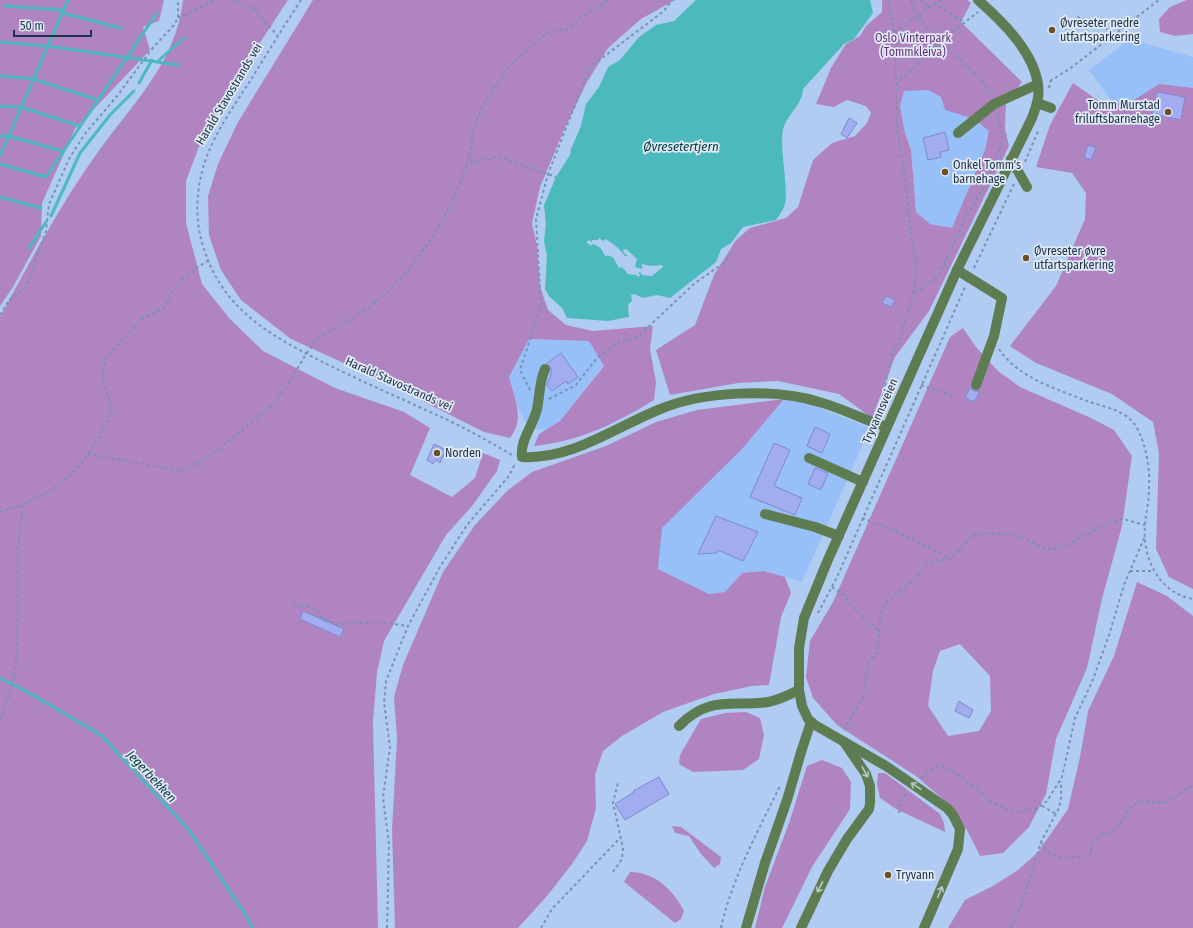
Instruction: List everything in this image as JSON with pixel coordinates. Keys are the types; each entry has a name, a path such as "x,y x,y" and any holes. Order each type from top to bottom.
{"street":[{"path":"958,133 994,104 1009,96 1038,85 1034,70 1020,45 981,3"},
{"name":"Tryvannsveien","path":"811,722 802,706 799,690 798,660 801,629 807,609 957,270 1032,118 1044,105 1038,85"},
{"path":"1011,159 1027,188"},
{"path":"957,270 1002,298 993,339 976,385"},
{"path":"545,369 540,379 538,404 523,443 520,457 538,458 559,454 676,403 750,393 782,394 817,401 887,427"},
{"path":"809,458 863,482"},
{"path":"765,514 815,527 839,536"},
{"path":"679,726 688,717 708,707 727,703 773,701 799,690"},
{"path":"746,928 765,863 787,800 811,722 913,784 935,799 953,815 960,830 960,836 953,862 924,928"},
{"path":"801,928 828,871 869,809 870,786 866,774 841,739"}],"path":[{"path":"178,0 178,18"},
{"path":"0,315 9,300 25,288 28,282 46,231 49,204 69,159 84,135 118,96 144,60 178,18 215,0"},
{"path":"230,0 253,8 278,36"},
{"name":"Harald Stavostrands vei","path":"301,0 225,121 210,149 203,167 198,194 198,215 200,233 208,261 225,291 252,320 280,340 341,372 461,426 520,457"},
{"path":"88,454 182,471 210,456 272,406 288,385 306,354 319,337 362,313 405,274 443,220 471,151 473,131 483,105 508,67 546,33 567,29 587,13 608,0"},
{"path":"672,0 664,11 590,67 548,174 536,220 541,306 520,370 538,404 576,386 597,358 620,341 634,339 684,293 724,263 732,253"},
{"path":"883,402 885,380 891,357 899,341 914,292 916,264 897,127 895,34 888,0"},
{"path":"911,0 917,16 940,42 977,75 989,90 1003,136 1001,147 988,180 966,218 938,276 921,289 914,292"},
{"path":"920,0 929,7"},
{"path":"895,34 929,7 941,0"},
{"path":"1038,85 1051,80 1068,70 1159,0"},
{"path":"896,85 940,42 964,22 981,3"},
{"path":"934,4 964,22"},
{"path":"1077,17 1098,24 1115,33"},
{"path":"1044,105 1051,80"},
{"path":"815,615 832,587 921,384 1019,174 1039,127"},
{"path":"465,167 481,160 488,160 497,156 556,177"},
{"path":"0,512 23,506 59,485 88,454 112,411 102,375 106,357 143,318 165,308 174,287 190,272 208,261"},
{"path":"993,339 1008,360 1021,370 1052,387 1123,413 1133,422 1142,438 1148,464 1149,489 1145,536 1149,557 1154,571 1169,590 1180,596 1193,599"},
{"path":"921,384 955,397"},
{"path":"387,928 389,844 383,798 390,747 384,693 389,672 408,626 457,540 477,512 509,476 520,457"},
{"path":"0,721 11,690 16,666 18,621 18,545 23,506"},
{"path":"862,518 900,533 951,558"},
{"path":"841,739 850,718 862,697 866,668 878,652 880,617 885,603 916,578 929,563 951,558 973,535 992,534 1019,536 1047,550 1064,546 1108,523 1123,519 1145,525"},
{"path":"1011,928 1024,897 1041,842 1056,814 1061,798 1061,780 1075,718 1092,682 1129,571 1145,536"},
{"path":"1129,571 1154,571"},
{"path":"832,587 843,594 849,603 880,633"},
{"path":"294,606 307,606 315,609 322,619 337,624 380,622 408,626"},
{"path":"899,813 902,800 913,784 934,767 944,766 966,780 992,802 1004,809 1024,812 1042,806 1061,780"},
{"path":"721,928 728,901 738,875 782,780"},
{"path":"613,872 622,859 621,837 613,803 618,783"},
{"path":"1041,842 1044,847 1058,858 1090,855 1094,841 1100,836 1112,832 1118,826 1125,812 1139,802 1150,800 1162,804 1177,798 1187,788 1193,786"},
{"path":"1042,806 1056,814"},
{"path":"541,928 552,909 621,837"}],"shaded area":[{"path":"1130,39 1193,57 1193,123 1140,140 1089,70"},
{"name":"Onkel Tomm's barnehage","path":"928,89 974,119 989,131 985,150 952,228 930,224 916,212 911,150 905,133 900,106 904,91"},
{"path":"529,339 589,341 604,365 560,421 548,430 530,429 519,411 509,377"},
{"path":"784,399 813,405 870,428 802,582 765,571 742,573 725,592 709,594 658,569 661,528 742,449"}],"green space":[{"path":"0,0 164,0 159,21 143,27 150,50 75,129 42,203 41,236 13,287 0,306"},
{"path":"183,0 288,0 225,96 200,144 186,181 186,223 202,284 230,319 263,351 335,388 404,412 430,428 410,475 452,497 475,478 483,453 500,460 497,471 472,506 446,535 384,641 377,672 373,722 378,928 0,928 0,317 33,256 68,197 93,159 135,103 161,65 171,45 179,23"},
{"path":"313,0 675,0 641,19 608,48 586,84 564,130 540,187 532,223 537,246 540,286 548,310 566,325 593,331 653,326 650,349 656,382 654,400 611,424 582,436 550,444 534,446 539,434 560,421 604,366 589,341 529,339 509,377 516,401 518,416 515,431 510,438 484,432 383,381 291,339 241,300 221,270 209,235 208,196 218,164 238,122"},
{"name":"Oslo Vinterpark (Tommkleiva)","path":"882,0 967,0 971,3 961,22 1022,82 1006,102 1005,128 1009,146 929,311 895,357 872,418 839,394 778,381 738,383 670,395 656,350 695,325 714,275 736,240 750,228 786,218 798,207 813,160 832,143 855,136 867,123 871,113 866,106 847,100 834,107 816,104 831,68 846,44 860,36 866,26 882,12","holes":["928,90 941,97 945,110 974,119 989,131 985,150 952,228 930,224 916,212 911,150 905,133 900,106 904,91"]},
{"path":"1187,0 1193,0 1193,34 1175,36 1160,32 1159,19 1170,7"},
{"path":"1073,83 1103,104 1131,102 1159,84 1193,88 1193,589 1169,577 1156,549 1159,453 1153,422 1112,394 1036,363 1010,346 1056,286 1085,219 1086,193 1072,173 1036,167 1050,125"},
{"path":"963,328 976,347 998,371 1020,387 1091,418 1114,430 1132,456 1122,526 1102,599 1087,668 1056,739 1046,794 1029,827 1003,853 980,856 968,832 951,806 916,776 837,725 813,698 806,677 810,641 833,602 950,337","holes":["960,644 990,676 991,711 979,731 948,736 928,706 933,671 940,651"]},
{"path":"784,399 742,449 662,528 658,569 709,594 725,592 742,573 764,571 785,577 791,593 781,617 769,685 752,686 714,694 663,712 622,736 603,751 595,775 596,808 587,841 572,864 547,896 518,928 395,928 392,830 397,739 394,697 403,665 443,572 475,525 507,491 532,472 606,446 656,422 697,410"},
{"path":"1137,582 1167,596 1193,616 1193,928 948,928 965,900 993,886 1018,870 1038,852 1068,809 1080,757 1088,711 1114,656"},
{"path":"746,712 760,718 764,735 759,759 743,770 693,772 679,764 680,755 701,719 725,713"},
{"path":"822,760 842,768 851,782 850,809 812,867 782,928 755,928 765,887 789,823 807,766"},
{"path":"878,773 885,773 940,814 944,823 945,832 896,809 880,798 877,784"},
{"path":"672,826 681,827 721,857 720,864 714,868 701,854 689,836 675,833"},
{"path":"630,872 647,875 669,889 680,903 684,911 681,919 675,923 624,882"}],"water":[{"name":"Øvresetertjern","path":"696,0 870,0 873,13 854,39 844,44 803,89 800,100 787,120 782,138 786,200 784,207 776,220 743,227 731,243 721,249 716,262 670,298 657,295 643,298 634,294 631,295 632,301 628,305 629,317 608,321 567,318 562,308 549,296 545,289 547,256 544,241 546,224 544,205 556,177 570,155 581,126 586,104 599,87 608,67 620,60 639,37 656,25 674,21","holes":["599,238 603,241 606,239 618,248 625,256 628,256 623,250 626,249 637,259 635,267 642,269 642,264 650,266 662,265 663,267 652,276 642,275 640,272 638,273 640,275 639,277 628,274 622,267 619,268 613,257 605,256 599,247 592,244 591,246 586,242 590,240 592,243 592,240 598,240"]}],"building":[{"path":"1157,92 1185,97 1181,120 1152,114"},
{"path":"849,118 857,123 847,138 841,134"},
{"path":"945,132 949,150 940,152 941,157 928,160 923,138"},
{"path":"1088,145 1096,148 1091,160 1084,157"},
{"path":"886,296 895,300 891,307 882,303"},
{"path":"561,353 578,377 568,384 566,381 552,391 547,385 551,375 551,368 547,363"},
{"path":"970,388 974,391 980,391 974,402 965,398"},
{"path":"815,427 830,434 822,453 807,446"},
{"path":"774,443 790,450 774,486 802,498 795,515 750,497"},
{"name":"Norden","path":"434,444 446,450 440,463 436,460 433,464 427,460"},
{"path":"815,468 828,473 821,490 808,484"},
{"path":"716,516 758,532 743,561 718,550 717,553 698,554"},
{"path":"303,611 344,629 340,637 300,619"},
{"path":"959,701 973,710 969,718 955,711"},
{"path":"659,777 669,794 625,820 615,804 634,792 633,791"}],"waterway":[{"path":"0,156 68,0"},
{"path":"5,6 63,10"},
{"path":"62,13 121,28"},
{"path":"0,164 46,177 157,13"},
{"path":"158,61 184,38"},
{"path":"0,42 48,46 178,65"},
{"path":"139,83 152,60"},
{"path":"0,76 34,79 98,100"},
{"path":"51,216 80,153 110,115 134,91"},
{"path":"0,106 21,107 80,126"},
{"path":"0,136 9,136 62,151"},
{"path":"0,197 41,208"},
{"path":"29,248 46,222"},
{"name":"Jegerbekken","path":"0,678 26,691 101,735 189,830 247,917 252,928"}],"place":[{"name":"Øvreseter nedre utfartsparkering","path":"1052,30"},
{"name":"Tomm Murstad friluftsbarnehage","path":"1168,112"},
{"name":"Onkel Tomm's barnehage","path":"945,172"},
{"name":"Øvreseter øvre utfartsparkering","path":"1026,258"},
{"name":"Norden","path":"437,453"},
{"name":"Tryvann","path":"888,875"}]}
